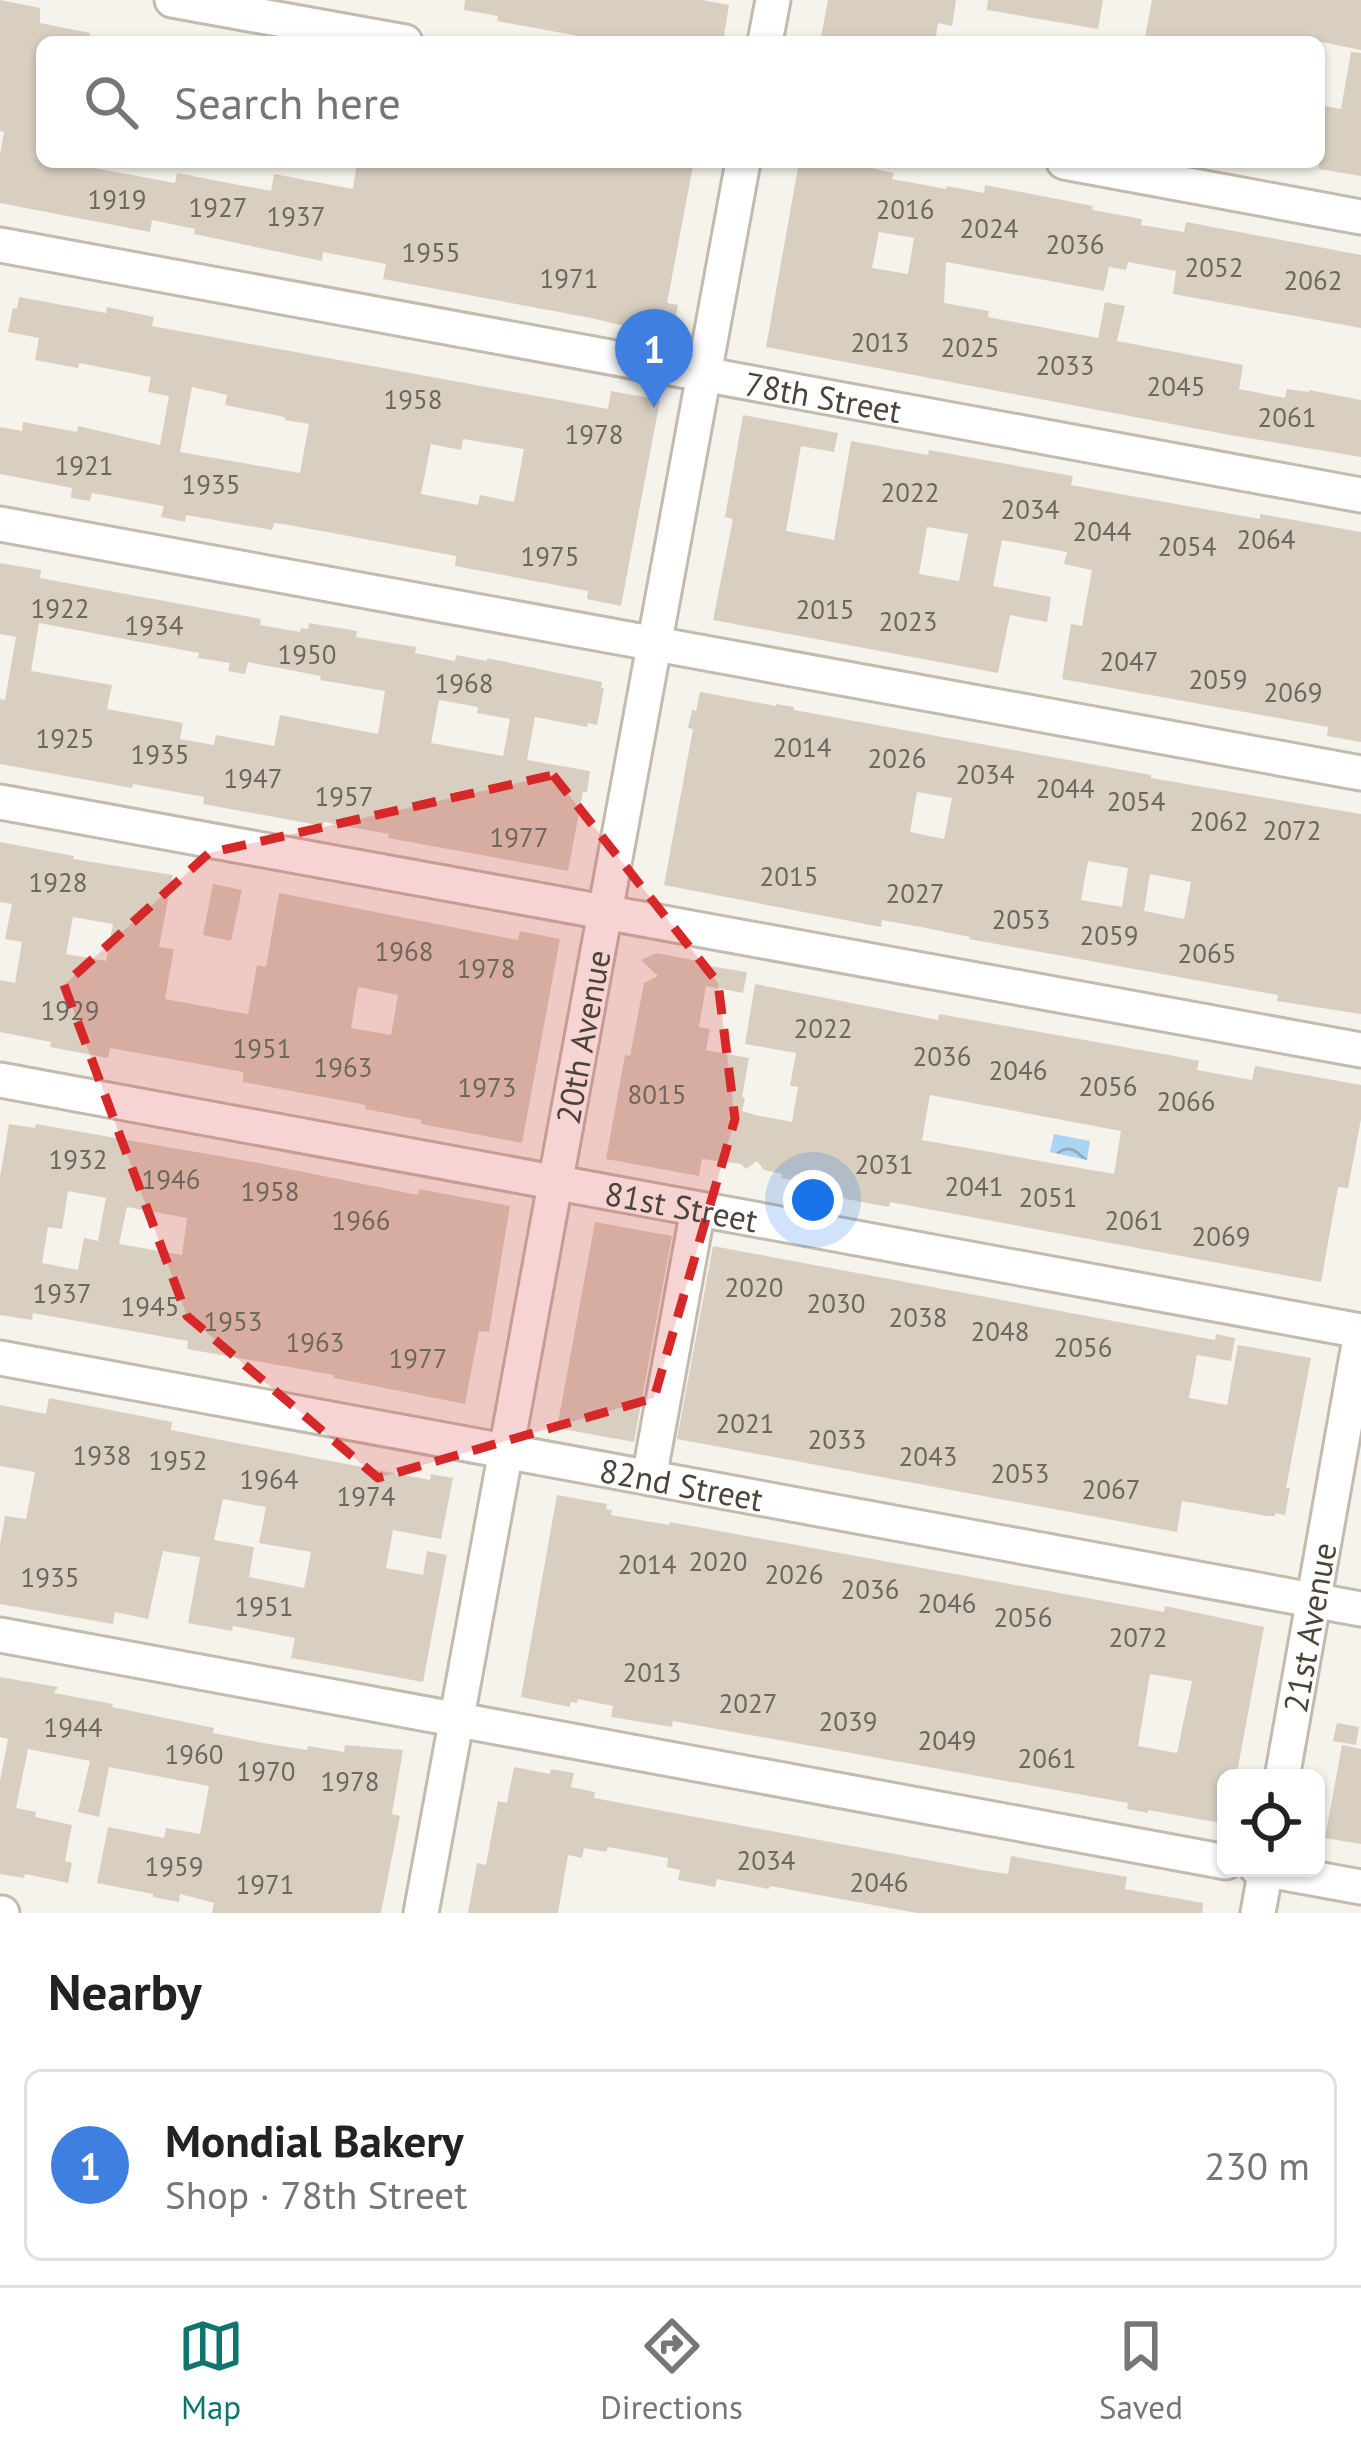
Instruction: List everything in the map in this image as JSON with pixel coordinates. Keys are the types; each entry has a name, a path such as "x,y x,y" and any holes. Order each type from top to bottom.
{"street":[{"path":"172,0 372,36"},
{"path":"766,36 773,0"},
{"name":"20th Avenue","path":"421,1913 741,168"},
{"path":"1096,168 1361,217"},
{"name":"78th Street","path":"0,245 1361,495"},
{"path":"0,524 1361,773"},
{"path":"0,802 1361,1050"},
{"name":"81st Street","path":"0,1080 1361,1332"},
{"path":"650,1478 698,1209"},
{"name":"21st Avenue","path":"1284,1769 1361,1332"},
{"name":"82nd Street","path":"0,1358 1361,1609"},
{"path":"0,1635 1217,1860"},
{"path":"1258,1913 1262,1877"},
{"path":"1307,1877 1361,1887"}],"highlighted area":[{"path":"553,775 718,983 735,1119 654,1398 378,1478 187,1316 64,985 209,853"}],"water":[{"path":"1054,1134 1090,1141 1087,1160 1050,1152"}],"building":[{"path":"0,0 40,8 40,23 90,33 36,36 36,168 94,168 175,183 177,173 271,191 274,174 353,189 356,168 693,168 667,303 678,305 672,337 383,279 386,264 323,252 322,261 194,234 195,229 152,220 150,232 0,203 4,132 0,131"},
{"path":"465,0 702,0 729,5 724,36 578,36 464,10"},
{"path":"828,0 956,0 952,26 938,23 936,36 821,36"},
{"path":"988,0 1103,0 1098,29 987,10"},
{"path":"1152,0 1361,0 1361,50 1325,43 1325,36 1145,36"},
{"path":"1351,52 1361,53 1361,176 1319,169 1325,168 1325,106 1341,109"},
{"path":"798,168 871,168 894,173 892,179 984,193 985,185 1093,206 1092,210 1142,219 1141,225 1184,232 1186,222 1361,255 1361,328 1173,294 1176,271 1128,262 1126,270 1109,267 1104,291 946,262 944,303 989,311 988,317 1098,338 1105,302 1125,306 1117,341 1243,365 1239,389 1285,398 1287,389 1309,390 1361,400 1361,457 766,347","holes":["879,232 914,238 908,274 872,268"]},
{"path":"19,297 106,313 107,307 154,317 152,326 608,409 611,391 660,400 621,606 587,599 588,591 455,566 456,556 274,523 272,530 186,515 185,522 161,517 164,506 92,493 90,501 71,498 72,488 0,474 0,427 22,431 23,422 77,432 78,426 160,445 169,396 148,392 151,377 35,360 39,338 8,332 13,308 17,309","holes":["192,387 227,395 225,405 309,424 300,473 180,452","463,439 524,449 514,502 480,495 478,505 421,494 431,444 461,450"]},
{"path":"743,415 838,433 834,452 801,446 786,531 834,540 851,441 1073,476 1071,485 1260,519 1260,514 1361,532 1361,742 1327,736 1328,727 1062,679 1071,624 1082,626 1092,570 1064,564 1067,552 1002,540 993,586 1051,597 1047,622 1010,615 998,673 713,620 733,519 725,517","holes":["927,527 968,534 959,581 919,574"]},
{"path":"0,563 41,570 40,578 261,619 260,625 300,632 309,623 357,631 356,637 416,647 415,653 455,661 456,655 487,658 602,682 597,725 535,717 527,760 590,771 568,871 324,822 323,826 203,804 204,797 0,764 0,699 5,700 16,637 0,634","holes":["39,623 199,653 198,658 230,663 228,671 245,674 248,662 385,691 378,734 280,715 274,746 216,735 214,745 180,739 183,723 107,709 112,685 31,671","439,700 510,719 503,756 431,743"]},
{"path":"700,692 1361,814 1361,1014 921,927 882,920 881,927 664,885 693,729 688,728 692,710 696,711","holes":["917,792 952,798 944,839 910,832","1088,861 1128,868 1122,907 1081,900","1150,874 1191,882 1184,919 1144,911"]},
{"path":"0,842 173,875 159,947 174,949 165,999 248,1014 257,965 266,967 279,893 518,940 520,931 560,939 522,1143 421,1124 421,1120 365,1109 366,1105 243,1082 243,1072 110,1048 108,1058 0,1032 0,980 15,983 22,942 5,939 12,904 0,902","holes":["73,917 113,924 106,961 66,954","358,987 398,995 391,1035 351,1028"]},
{"path":"213,884 242,890 231,941 203,935"},
{"path":"656,953 747,972 743,993 706,986 699,1027 710,1029 706,1050 749,1058 742,1111 792,1122 798,1087 790,1086 796,1053 745,1044 755,984 938,1020 939,1014 1180,1057 1199,1061 1197,1070 1252,1080 1255,1066 1361,1085 1361,1119 1348,1188 1338,1187 1321,1282 890,1202 889,1207 825,1195 825,1200 802,1196 805,1182 781,1178 782,1174 764,1170 757,1161 746,1169 741,1164 702,1159 699,1176 606,1159 644,983 658,976 641,960","holes":["930,1095 1121,1131 1114,1174 922,1140"]},
{"path":"9,1124 35,1128 36,1124 418,1195 419,1189 510,1206 489,1332 479,1331 465,1404 187,1349 188,1341 33,1313 32,1320 0,1315 0,1177","holes":["68,1191 106,1198 98,1241 84,1238 78,1270 42,1263 48,1227 62,1229","127,1207 187,1218 182,1255 119,1244"]},
{"path":"595,1222 672,1236 634,1442 557,1428"},
{"path":"713,1246 1215,1340 1216,1334 1235,1338 1231,1361 1197,1355 1189,1398 1227,1405 1238,1345 1311,1358 1285,1515 1182,1501 1177,1532 677,1439"},
{"path":"49,1398 172,1422 171,1430 226,1441 430,1480 431,1474 453,1478 441,1539 393,1530 386,1568 423,1575 427,1551 447,1555 423,1682 291,1658 295,1638 188,1623 200,1557 163,1551 148,1619 115,1612 113,1624 0,1604 5,1516 26,1519 35,1472 0,1466 0,1405 46,1414","holes":["223,1499 266,1507 259,1543 311,1552 304,1588 249,1577 254,1547 214,1540"]},
{"path":"557,1495 607,1504 611,1515 1164,1612 1165,1606 1264,1627 1238,1769 1217,1769 1217,1822 673,1721 672,1727 611,1717 613,1706 578,1699 570,1707 521,1697","holes":["1150,1674 1192,1681 1177,1753 1138,1746"]},
{"path":"0,1677 58,1687 54,1693 263,1743 344,1752 345,1745 403,1750 392,1814 400,1816 381,1913 212,1913 214,1903 180,1894 179,1902 97,1883 108,1827 164,1838 166,1828 200,1834 209,1786 109,1767 99,1817 78,1812 90,1761 28,1749 16,1808 72,1825 65,1861 72,1863 68,1883 0,1874 0,1781 8,1739 0,1737"},
{"path":"1337,1723 1359,1727 1356,1745 1333,1741"},
{"path":"1342,1745 1361,1749 1361,1844 1325,1838"},
{"path":"514,1767 574,1773 571,1787 595,1792 594,1798 981,1870 1008,1874 1011,1856 1127,1877 1125,1889 1203,1903 1202,1913 917,1913 770,1886 717,1879 715,1887 678,1880 680,1870 667,1867 668,1858 608,1847 606,1852 584,1848 582,1858 568,1855 558,1913 468,1913 477,1863 486,1865 498,1801 507,1803"}],"place":[{"name":"Mondial Bakery","path":"654,408"}]}
